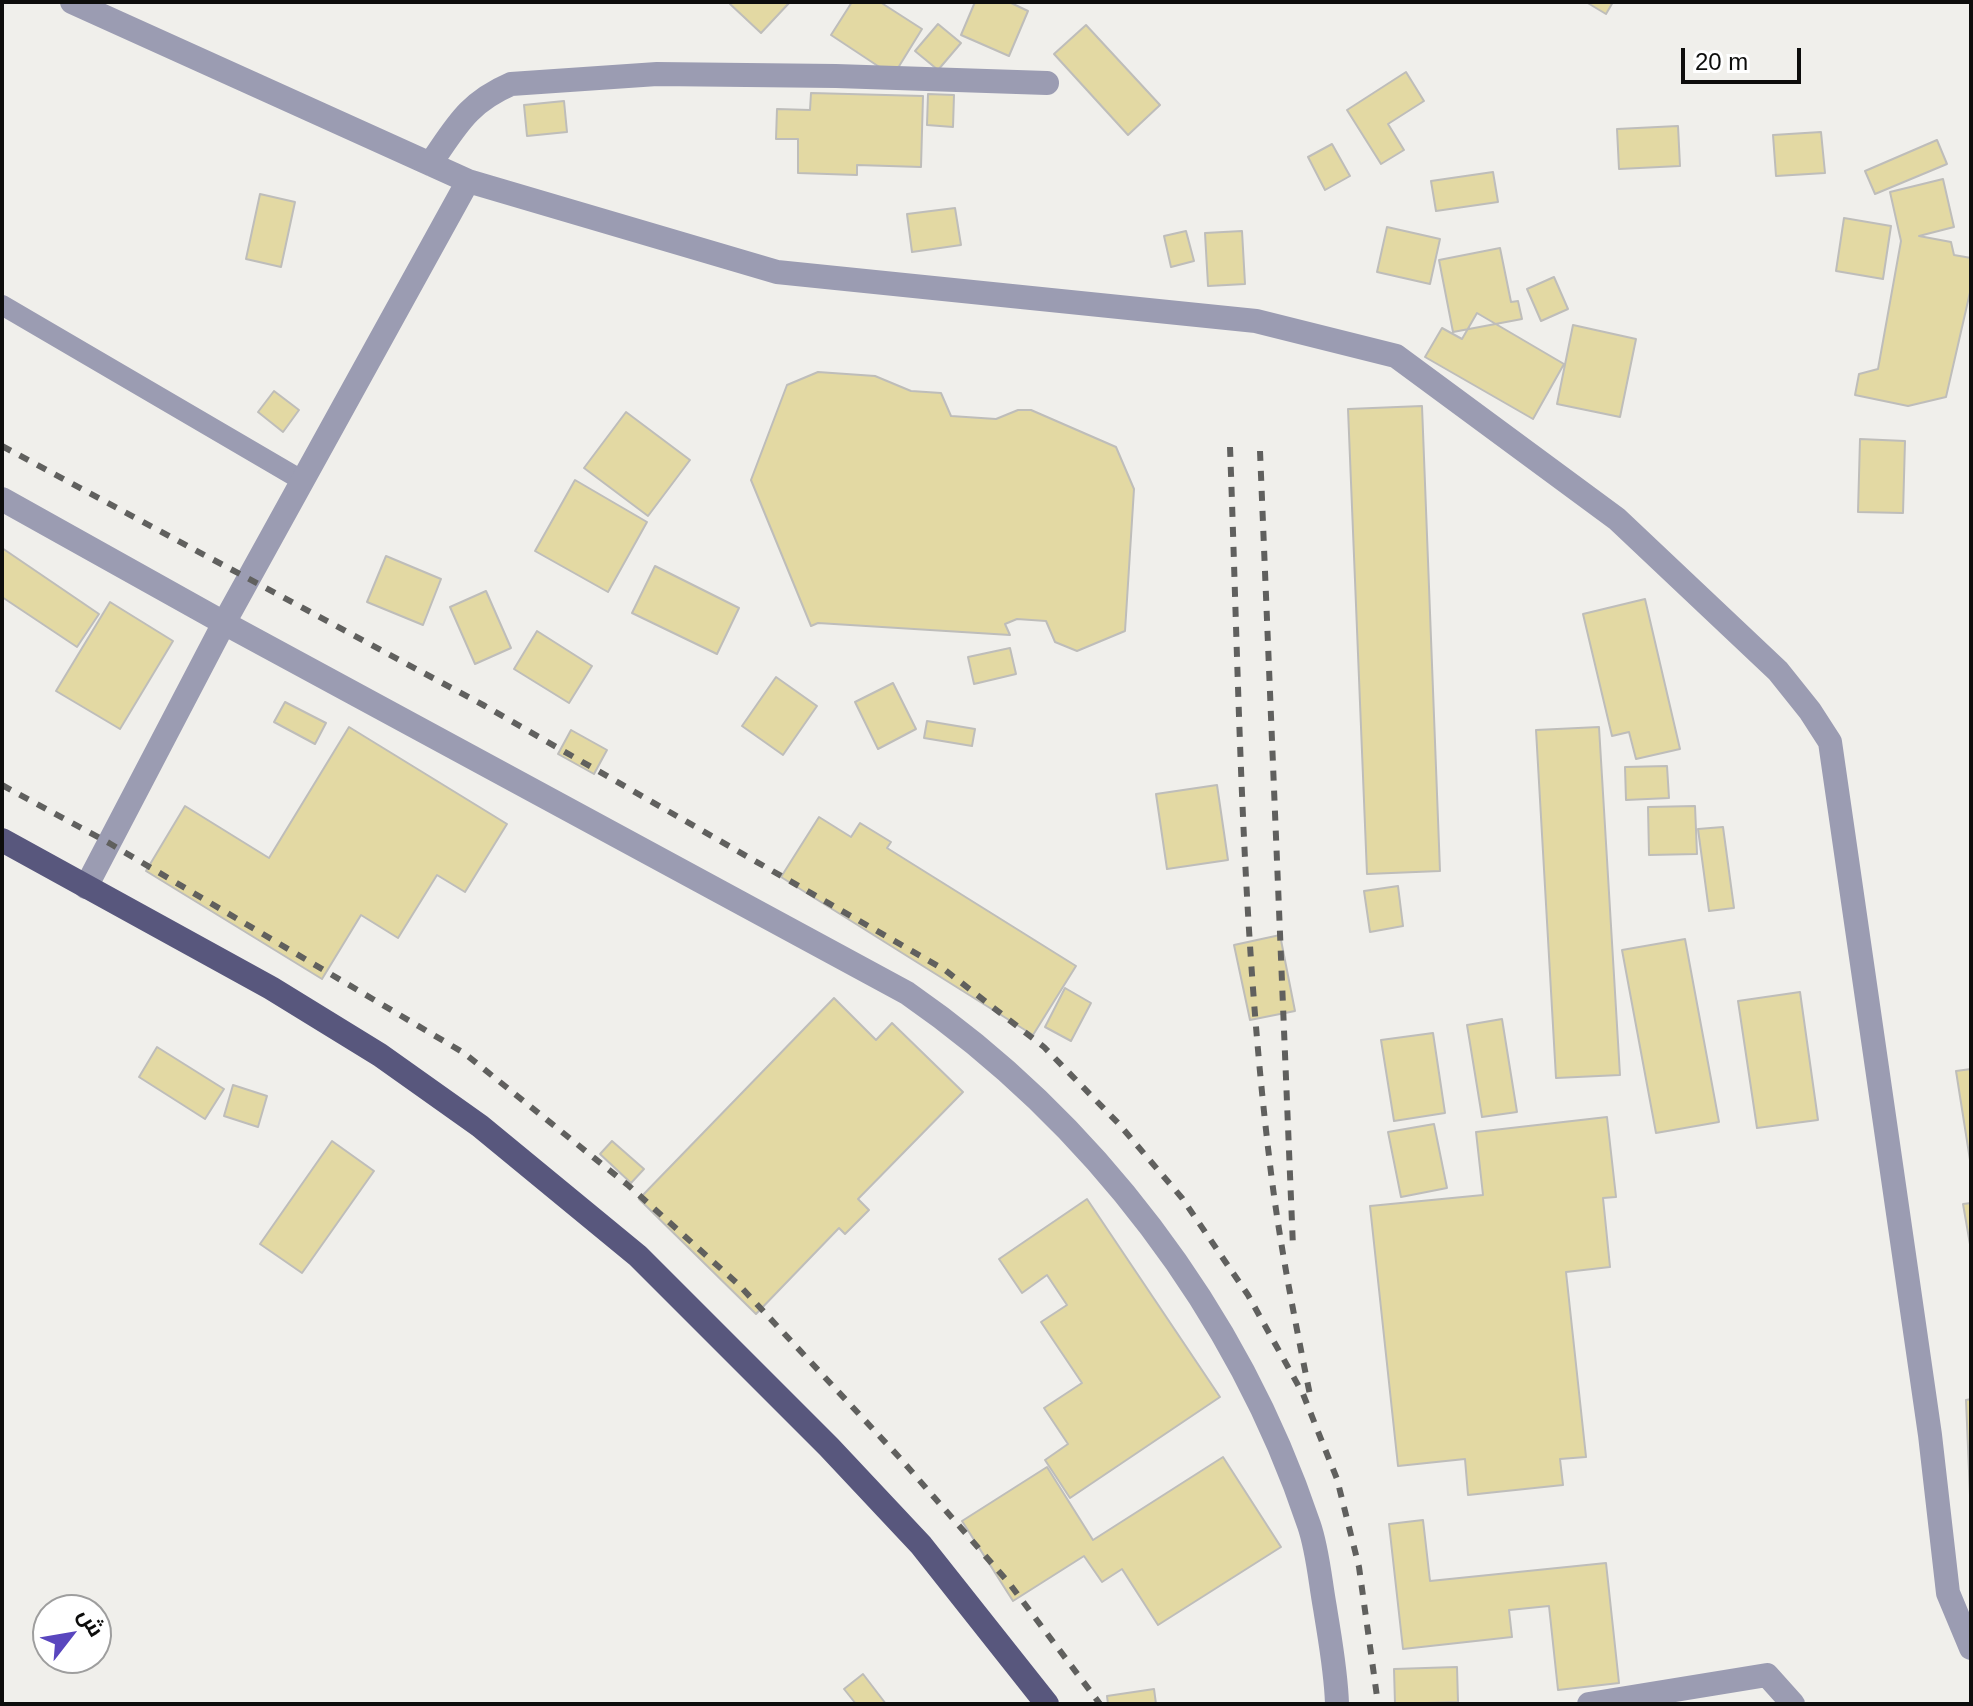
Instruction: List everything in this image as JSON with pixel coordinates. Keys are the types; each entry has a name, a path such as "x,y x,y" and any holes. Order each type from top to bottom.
{"main road":[{"path":"2,840 271,988 380,1055 480,1126 638,1256 829,1447 921,1545 1047,1704"}],"street":[{"path":"72,2 468,181 777,272 1256,321 1396,356 1617,519 1778,671 1830,742 1930,1435 1948,1593 1971,1648"},
{"path":"430,164 467,112 488,94 511,84 657,74 1047,83"},
{"path":"86,887 224,623 468,181"},
{"path":"2,499 224,623 907,993 961,1030 1030,1091 1123,1191 1188,1277 1261,1405 1310,1527 1337,1675 1337,1704"},
{"path":"1589,1704 1767,1675 1793,1704"}],"lane":[{"path":"2,305 303,481"}],"building":[{"path":"790,2 761,33 730,4"},
{"path":"852,2 880,2 922,29 893,76 831,35"},
{"path":"975,2 1009,2 1028,11 1009,56 961,35"},
{"path":"1586,2 1613,2 1606,14"},
{"path":"938,24 961,43 938,70 915,51"},
{"path":"1086,25 1160,105 1128,135 1054,54"},
{"path":"1406,72 1424,101 1388,124 1404,150 1381,164 1347,110"},
{"path":"811,93 923,96 921,167 857,165 857,175 798,173 798,139 776,139 777,109 810,110"},
{"path":"928,94 954,95 953,127 927,125"},
{"path":"564,101 567,132 527,136 524,105"},
{"path":"1678,126 1680,166 1619,169 1617,129"},
{"path":"1821,132 1825,173 1776,176 1773,135"},
{"path":"1937,140 1947,164 1875,194 1865,171"},
{"path":"1332,144 1350,176 1325,190 1308,157"},
{"path":"1493,172 1498,202 1436,211 1431,181"},
{"path":"1943,179 1954,227 1919,236 1951,242 1954,255 1971,258 1971,288 1946,397 1908,406 1855,395 1859,374 1878,369 1901,241 1890,192"},
{"path":"260,194 295,202 281,267 246,259"},
{"path":"955,208 961,245 912,252 907,214"},
{"path":"1844,218 1891,226 1883,279 1836,271"},
{"path":"1387,227 1440,239 1430,284 1377,272"},
{"path":"1186,231 1194,261 1171,267 1164,236"},
{"path":"1242,231 1245,284 1208,286 1205,233"},
{"path":"1500,248 1511,302 1518,301 1522,319 1453,332 1439,260"},
{"path":"1554,277 1568,309 1541,321 1527,289"},
{"path":"1477,313 1564,364 1533,419 1425,357 1442,328 1462,339"},
{"path":"1573,325 1636,339 1620,417 1557,404"},
{"path":"818,372 875,376 911,391 941,393 951,416 996,419 1018,410 1031,410 1116,447 1134,489 1125,631 1077,651 1055,642 1046,621 1017,619 1005,624 1010,635 818,623 811,626 751,480 787,385"},
{"path":"274,391 299,410 283,432 258,412"},
{"path":"1422,406 1440,871 1367,874 1348,409"},
{"path":"626,412 690,460 648,516 584,468"},
{"path":"1860,439 1905,441 1903,513 1858,512"},
{"path":"575,480 647,522 608,592 535,551"},
{"path":"2,548 99,614 77,647 2,597"},
{"path":"386,556 441,579 423,625 367,602"},
{"path":"655,566 739,608 717,654 632,613"},
{"path":"486,591 511,648 475,664 450,607"},
{"path":"1645,599 1680,749 1636,759 1629,732 1612,736 1583,614"},
{"path":"110,602 173,641 120,729 56,691"},
{"path":"537,631 592,666 569,703 514,669"},
{"path":"1010,648 1016,674 974,684 968,657"},
{"path":"776,677 817,706 783,755 742,726"},
{"path":"893,683 916,729 878,749 855,702"},
{"path":"285,702 326,723 315,744 274,722"},
{"path":"927,721 975,729 972,746 924,738"},
{"path":"349,727 507,824 465,892 437,875 398,938 361,915 322,979 146,871 185,806 269,858"},
{"path":"1599,727 1620,1075 1556,1078 1536,730"},
{"path":"571,730 607,750 594,774 558,754"},
{"path":"1667,766 1669,798 1626,800 1625,767"},
{"path":"1217,785 1228,860 1167,869 1156,794"},
{"path":"1695,806 1697,854 1649,855 1648,807"},
{"path":"819,817 851,837 860,823 891,842 887,848 1076,966 1033,1035 781,877"},
{"path":"1723,827 1734,908 1709,911 1698,829"},
{"path":"1398,886 1403,926 1370,932 1364,891"},
{"path":"1280,935 1295,1011 1250,1020 1234,945"},
{"path":"1685,939 1719,1122 1656,1133 1622,950"},
{"path":"1065,988 1091,1003 1071,1041 1045,1027"},
{"path":"1800,992 1818,1120 1757,1128 1738,1001"},
{"path":"834,998 876,1040 892,1023 963,1092 858,1199 869,1210 845,1234 839,1228 756,1314 639,1199"},
{"path":"1502,1019 1517,1112 1482,1117 1467,1025"},
{"path":"1433,1033 1445,1113 1394,1121 1381,1040"},
{"path":"157,1047 224,1089 205,1119 139,1077"},
{"path":"1971,1069 1971,1160 1970,1160 1956,1071"},
{"path":"233,1085 267,1096 258,1127 224,1116"},
{"path":"1607,1117 1616,1197 1603,1198 1610,1267 1566,1272 1586,1457 1560,1459 1563,1485 1468,1495 1465,1459 1398,1466 1370,1206 1483,1195 1476,1132"},
{"path":"1434,1124 1447,1188 1401,1197 1388,1132"},
{"path":"332,1141 374,1171 302,1273 260,1244"},
{"path":"612,1141 644,1169 631,1183 600,1154"},
{"path":"1087,1199 1220,1397 1070,1498 1045,1460 1068,1444 1044,1408 1082,1383 1041,1322 1067,1305 1047,1275 1022,1293 999,1259"},
{"path":"1971,1203 1971,1250 1963,1204"},
{"path":"1971,1399 1971,1495 1970,1495 1966,1400"},
{"path":"1223,1457 1281,1547 1158,1625 1122,1569 1102,1582 1084,1556 1013,1601 962,1521 1047,1467 1093,1540"},
{"path":"1423,1520 1430,1581 1606,1563 1619,1683 1558,1690 1549,1606 1509,1610 1512,1637 1403,1649 1389,1524"},
{"path":"1457,1667 1458,1702 1395,1704 1394,1669"},
{"path":"863,1674 886,1704 856,1704 844,1689"},
{"path":"1154,1689 1156,1704 1108,1704 1107,1696"}],"railway":[{"path":"2,446 485,706 945,970 1044,1047 1118,1123 1182,1198 1248,1295 1303,1394 1337,1479 1359,1567 1378,1704"},
{"path":"1230,447 1242,802 1252,980 1277,1216 1310,1395"},
{"path":"1260,451 1293,1247"},
{"path":"2,785 109,843 464,1053 629,1186 739,1285 899,1457 1009,1583 1100,1704"}]}
